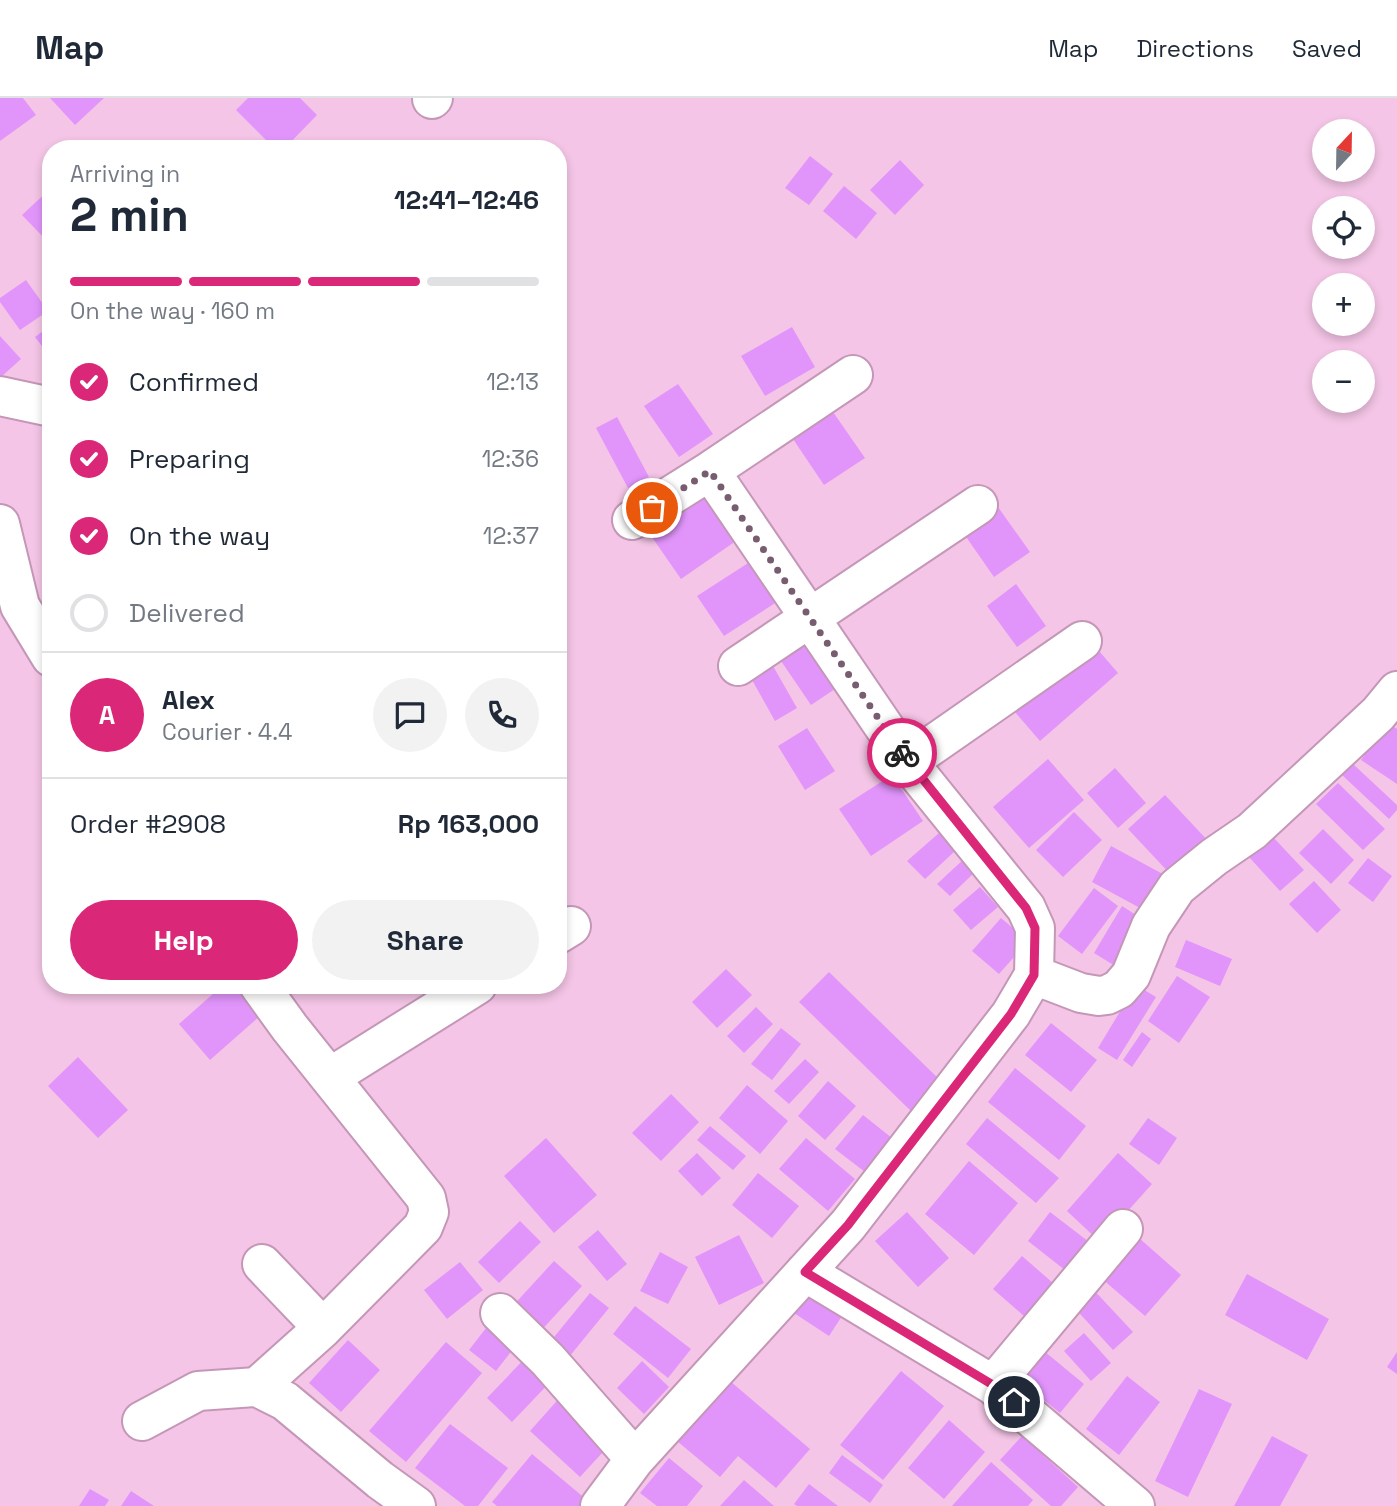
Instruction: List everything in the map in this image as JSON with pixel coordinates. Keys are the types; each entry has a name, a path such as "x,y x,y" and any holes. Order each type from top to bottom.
{"street":[{"path":"632,520 853,375"},
{"path":"0,396 42,405"},
{"path":"600,1506 635,1460 848,1225 1011,1014 1034,975 1035,928 1026,908 908,761 710,471"},
{"path":"738,666 978,505"},
{"path":"0,524 20,606 42,642"},
{"path":"908,761 1082,642"},
{"path":"1034,975 1081,993 1099,996 1119,989 1131,975 1151,926 1177,887 1252,831 1378,714 1397,691"},
{"path":"257,1387 323,1328 423,1227 429,1212 426,1198 266,994"},
{"path":"330,1077 463,994"},
{"path":"993,1385 1123,1229"},
{"path":"262,1264 323,1328"},
{"path":"805,1272 993,1385 1112,1501"},
{"path":"500,1313 548,1360 635,1460"},
{"path":"142,1421 198,1391 257,1387 285,1401 380,1480 416,1506"}],"building":[{"path":"0,98 23,98 36,115 0,141"},
{"path":"50,98 104,98 75,125"},
{"path":"248,98 300,98 317,115 293,140 266,140 236,110"},
{"path":"810,156 833,174 809,205 785,188"},
{"path":"900,160 924,185 895,215 870,190"},
{"path":"844,186 877,213 856,239 823,211"},
{"path":"42,196 42,236 22,215"},
{"path":"26,280 42,303 42,315 20,330 0,302 0,298"},
{"path":"792,327 815,367 765,396 741,356"},
{"path":"42,332 42,346 35,337"},
{"path":"0,336 21,359 0,378"},
{"path":"678,384 713,434 679,457 644,406"},
{"path":"833,412 865,458 824,485 793,439"},
{"path":"617,417 649,477 628,488 596,428"},
{"path":"711,485 746,534 681,579 647,530"},
{"path":"998,507 1030,552 994,577 962,531"},
{"path":"759,556 786,596 724,636 697,596"},
{"path":"1016,584 1046,626 1017,647 987,606"},
{"path":"811,636 844,683 811,705 779,658"},
{"path":"1093,644 1118,673 1040,741 1015,712"},
{"path":"769,659 797,708 775,721 747,671"},
{"path":"1387,722 1397,729 1397,784 1361,760"},
{"path":"807,728 835,771 805,790 778,746"},
{"path":"1048,759 1084,800 1029,848 993,807"},
{"path":"1353,764 1397,805 1397,810 1389,819 1342,775"},
{"path":"1115,768 1146,803 1118,828 1087,793"},
{"path":"892,775 923,821 871,856 839,809"},
{"path":"1338,783 1385,829 1363,850 1316,804"},
{"path":"1165,795 1210,843 1173,877 1128,829"},
{"path":"1074,812 1102,840 1063,877 1036,850"},
{"path":"1323,829 1354,860 1331,884 1299,853"},
{"path":"939,833 955,851 925,879 907,861"},
{"path":"1272,836 1304,870 1280,891 1249,857"},
{"path":"1111,846 1172,879 1153,915 1092,882"},
{"path":"965,858 977,870 950,896 937,884"},
{"path":"1368,858 1392,876 1373,902 1348,883"},
{"path":"1314,881 1341,910 1317,933 1289,904"},
{"path":"980,887 998,907 971,930 953,910"},
{"path":"1094,888 1118,906 1082,954 1058,936"},
{"path":"1122,906 1147,922 1120,969 1094,953"},
{"path":"1001,918 1028,941 999,974 972,951"},
{"path":"1186,940 1232,959 1220,986 1175,967"},
{"path":"726,969 752,995 717,1028 692,1002"},
{"path":"829,972 943,1083 913,1113 799,1002"},
{"path":"1177,976 1210,997 1179,1043 1148,1021"},
{"path":"1136,985 1156,997 1117,1060 1098,1048"},
{"path":"213,994 242,994 261,1015 210,1060 179,1024"},
{"path":"756,1007 773,1024 744,1053 727,1036"},
{"path":"1051,1023 1097,1060 1071,1092 1025,1055"},
{"path":"781,1028 801,1044 772,1080 751,1064"},
{"path":"1142,1032 1151,1039 1132,1067 1123,1060"},
{"path":"78,1057 128,1110 98,1138 48,1086"},
{"path":"805,1059 819,1072 789,1104 774,1091"},
{"path":"1015,1068 1086,1126 1059,1160 988,1102"},
{"path":"828,1081 856,1106 825,1140 798,1116"},
{"path":"747,1085 788,1121 760,1154 719,1118"},
{"path":"671,1094 699,1122 661,1161 632,1133"},
{"path":"863,1115 892,1138 865,1172 835,1149"},
{"path":"987,1118 1059,1178 1036,1203 966,1144"},
{"path":"1148,1118 1177,1138 1159,1165 1129,1144"},
{"path":"710,1126 746,1156 733,1170 697,1140"},
{"path":"546,1138 597,1195 554,1233 504,1176"},
{"path":"806,1138 855,1179 828,1211 779,1169"},
{"path":"697,1153 721,1178 702,1196 678,1171"},
{"path":"1118,1153 1152,1184 1100,1242 1067,1211"},
{"path":"969,1161 1018,1203 974,1255 925,1214"},
{"path":"758,1173 799,1206 772,1238 732,1205"},
{"path":"907,1212 949,1258 918,1287 875,1241"},
{"path":"1050,1212 1093,1245 1070,1274 1028,1241"},
{"path":"520,1221 541,1242 499,1283 478,1262"},
{"path":"598,1230 627,1264 607,1281 578,1247"},
{"path":"1130,1230 1181,1275 1145,1316 1093,1271"},
{"path":"739,1235 764,1283 719,1305 695,1257"},
{"path":"660,1252 688,1267 668,1304 640,1291"},
{"path":"1022,1256 1061,1290 1032,1323 993,1289"},
{"path":"554,1261 582,1286 537,1335 509,1310"},
{"path":"460,1262 483,1290 447,1319 424,1290"},
{"path":"1247,1274 1329,1319 1307,1360 1225,1315"},
{"path":"1090,1286 1133,1332 1113,1350 1071,1304"},
{"path":"590,1293 609,1308 569,1357 550,1342"},
{"path":"807,1293 842,1316 829,1336 794,1313"},
{"path":"635,1306 691,1349 668,1378 613,1334"},
{"path":"493,1319 520,1340 496,1371 469,1350"},
{"path":"1084,1333 1111,1363 1091,1381 1064,1351"},
{"path":"348,1340 380,1370 341,1412 309,1383"},
{"path":"446,1342 482,1373 406,1462 369,1431"},
{"path":"1044,1351 1084,1384 1060,1413 1019,1380"},
{"path":"1397,1352 1397,1374 1387,1367"},
{"path":"529,1354 554,1378 512,1422 487,1398"},
{"path":"642,1361 669,1387 644,1414 617,1388"},
{"path":"901,1371 944,1406 883,1480 840,1445"},
{"path":"1127,1376 1160,1402 1119,1455 1086,1429"},
{"path":"730,1381 810,1449 776,1488 738,1456 720,1477 677,1441"},
{"path":"1199,1389 1232,1404 1188,1497 1155,1481"},
{"path":"563,1394 614,1440 580,1477 530,1431"},
{"path":"949,1420 985,1452 944,1499 908,1468"},
{"path":"450,1424 508,1468 478,1506 465,1506 415,1468"},
{"path":"1022,1436 1078,1487 1061,1506 1051,1506 1000,1460"},
{"path":"1272,1436 1308,1455 1280,1506 1234,1506"},
{"path":"532,1454 587,1500 583,1506 497,1506 492,1502"},
{"path":"842,1455 883,1485 870,1503 829,1473"},
{"path":"669,1458 703,1486 687,1506 657,1506 640,1493"},
{"path":"991,1462 1033,1500 1028,1506 952,1506"},
{"path":"744,1480 774,1506 720,1506"},
{"path":"809,1484 838,1506 794,1504"},
{"path":"90,1489 109,1500 105,1506 79,1506"},
{"path":"131,1491 154,1506 121,1506"}],"way so far":[{"path":"652,508 710,471 902,753"}],"route":[{"path":"902,753 1026,908 1035,928 1034,975 1011,1014 848,1225 805,1272 993,1385 1014,1402"}]}
